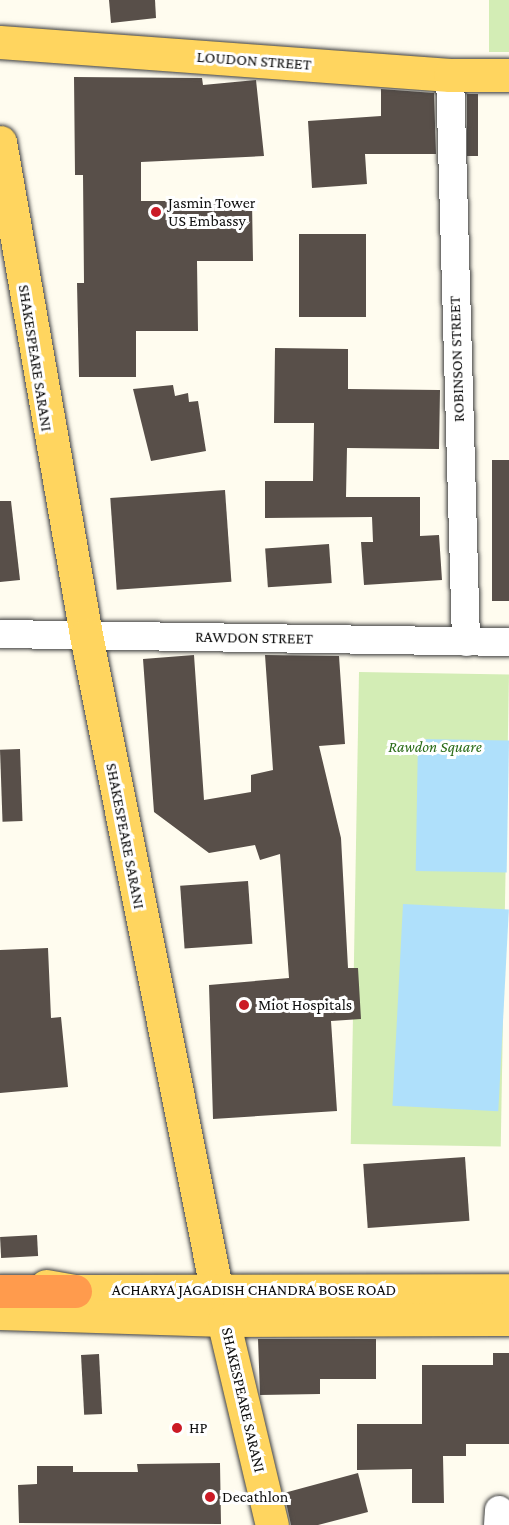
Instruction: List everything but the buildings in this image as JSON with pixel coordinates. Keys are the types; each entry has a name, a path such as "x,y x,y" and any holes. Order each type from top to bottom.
{"highway":[{"path":"0,1291 75,1291"}],"main road":[{"name":"LOUDON STREET","path":"0,42 450,75 509,75"},
{"name":"SHAKESPEARE SARANI","path":"0,142 86,635 220,1305 272,1525"},
{"name":"ACHARYA JAGADISH CHANDRA BOSE ROAD","path":"0,1279 75,1291 220,1305 509,1319"},
{"name":"ACHARYA JAGADISH CHANDRA BOSE ROAD","path":"0,1313 220,1305 509,1290"}],"street":[{"name":"ROBINSON STREET","path":"450,75 466,642"},
{"name":"RAWDON STREET","path":"0,633 509,642"}],"green space":[{"path":"489,0 509,0 509,52 489,52"},
{"name":"Rawdon Square","path":"359,672 509,675 501,1147 351,1144"}],"water":[{"path":"418,739 509,741 507,873 416,871"},
{"path":"403,904 509,910 498,1111 392,1106"}],"place":[{"name":"Jasmin Tower US Embassy","path":"156,212"},
{"name":"Miot Hospitals","path":"244,1005"},
{"name":"HP","path":"177,1428"},
{"name":"Decathlon","path":"210,1497"}]}
